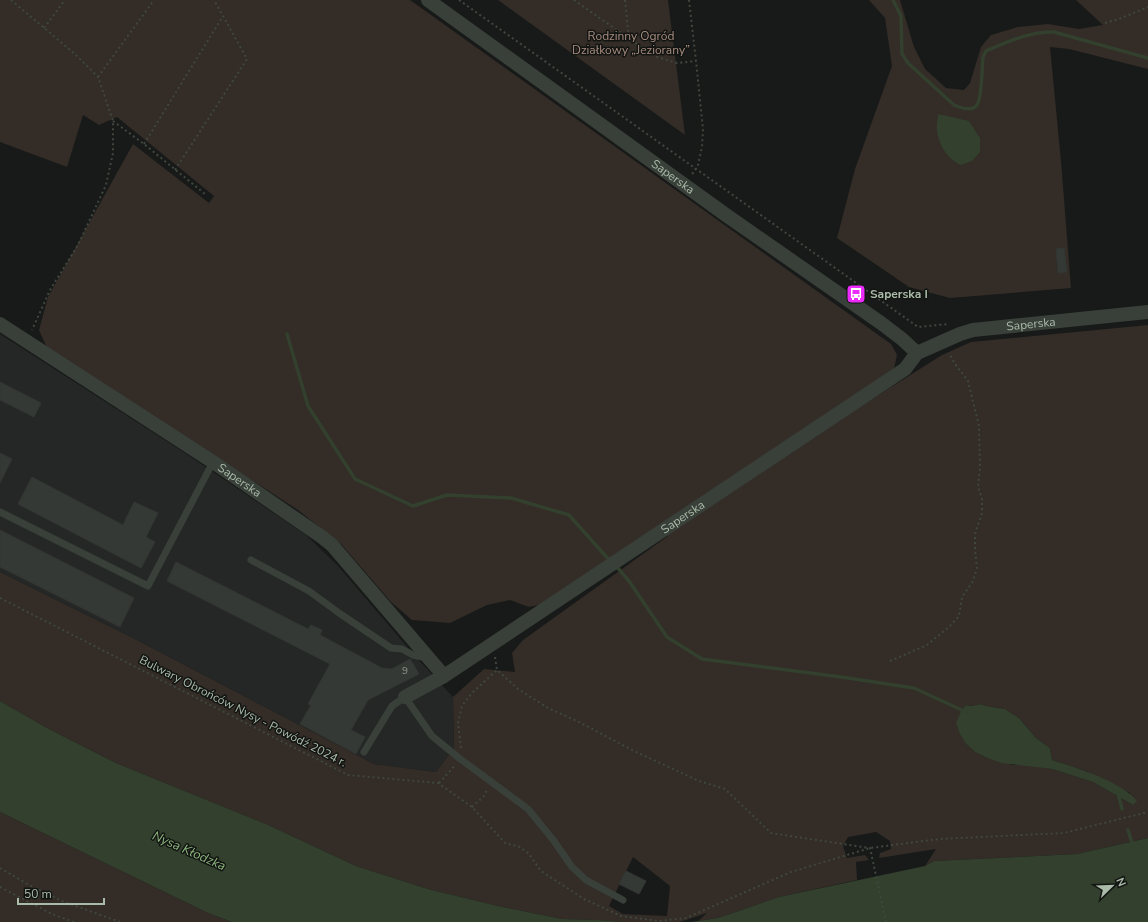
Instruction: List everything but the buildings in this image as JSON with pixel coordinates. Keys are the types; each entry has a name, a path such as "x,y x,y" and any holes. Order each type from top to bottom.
{"street":[{"name":"Saperska","path":"428,0 685,185 881,323 917,353"},
{"name":"Saperska","path":"405,697 444,676 905,369 917,353 943,343 960,334 973,330 1148,312"},
{"name":"Saperska","path":"0,324 213,462 292,515 332,546 444,676"}],"lane":[{"path":"0,512 148,586 213,462"},
{"path":"251,560 309,591 391,648 402,649 413,656 428,658"},
{"path":"364,752 392,706 405,697 432,736 528,809 554,841 572,867 586,880 623,900"}],"path":[{"path":"11,0 75,54 98,78 113,121 113,153 106,185 78,244 50,290 27,342"},
{"path":"44,28 65,0"},
{"path":"98,78 154,0"},
{"path":"176,170 247,59 214,0"},
{"path":"459,0 918,327 948,324"},
{"path":"574,0 654,56 677,63 696,61"},
{"path":"625,0 629,39"},
{"path":"685,185 696,169 702,147 703,129 689,0"},
{"path":"1105,23 1148,7"},
{"path":"144,144 223,16"},
{"path":"113,121 144,144 205,194"},
{"path":"890,661 927,645 950,626 958,616 962,597 973,581 977,568 975,549 976,534 982,513 982,499 978,487 980,468 979,426 968,381 955,364 943,343"},
{"name":"Bulwary Obrońców Nysy - Powódź 2024 r.","path":"0,598 348,775 438,783"},
{"path":"870,848 771,832 725,789 699,781 634,751 579,722 548,708 518,688 497,670 472,693 462,706 458,723 461,747 459,758 451,770 438,783 472,807 505,843 520,847 529,854 541,871 584,899 621,916 659,922 686,918 791,872 870,848 939,839 1064,833 1148,812"},
{"path":"472,807 484,796 490,781"},
{"path":"870,848 876,870 886,922"},
{"path":"0,868 29,885 62,901 120,922"},
{"path":"0,887 52,914 74,922"}],"shaded area":[{"path":"0,334 185,453 306,535 338,566 415,656 453,697 454,748 436,772 374,764 131,637 0,572"}],"green space":[{"path":"0,0 410,0 891,344 897,355 894,369 861,406 942,355 971,342 1148,325 1148,838 1077,854 934,861 925,866 936,849 879,858 880,853 891,849 890,841 876,832 848,837 843,846 847,858 865,855 869,860 856,862 857,880 779,897 718,918 698,921 707,913 680,922 618,922 562,919 498,906 428,889 356,866 266,824 116,763 47,728 0,701 0,572 131,637 374,764 436,772 454,748 453,697 484,669 515,672 512,653 523,640 668,536 661,526 547,603 529,607 510,600 487,605 450,623 412,620 391,602 342,545 298,510 47,348 39,330 48,297 133,144 209,203 214,196 117,117 99,125 83,115 67,167 0,142","holes":["980,704 1005,709 1019,718 1036,738 1050,748 1052,760 1088,772 1130,793 1133,805 1093,782 1052,769 1029,765 1013,765 985,757 975,752 966,744 960,716 962,709 966,705 971,706","633,857 670,886 667,916 623,914 609,906"]},
{"name":"Rodzinny Ogród Działkowy „Jeziorany”","path":"498,0 668,0 685,135"},
{"path":"869,0 900,0 914,47 925,69 946,88 964,90 970,83 981,47 991,35 1018,27 1048,24 1079,29 1103,25 1076,0 1148,0 1148,69 1069,49 1050,47 1071,288 950,298 909,287 837,238 855,169 892,66 885,18"},
{"path":"0,812 208,913 232,922 0,922"}],"water":[{"path":"938,114 969,121 980,138 980,152 972,161 961,165 956,163 944,151 938,135"},
{"name":"Nysa Kłodzka","path":"0,701 47,728 116,763 266,824 356,866 428,889 498,906 562,919 621,922 232,922 208,913 0,812"},
{"path":"980,704 1005,709 1019,718 1036,738 1050,748 1052,760 1086,771 1110,781 1130,794 1137,801 1133,805 1093,782 1052,769 1001,763 975,752 966,744 956,723 962,709 966,705 971,706"},
{"path":"1148,838 1148,922 691,922 718,918 779,897 925,866 934,861 1077,854"}],"waterway":[{"path":"893,0 901,16 902,54 908,63 954,105 963,108 969,109 975,107 979,101 983,57 986,51 1028,35 1054,32 1148,58"},
{"path":"287,334 308,406 355,479 413,506 447,495 511,498 569,515 611,562"},
{"path":"616,566 629,581 667,637 702,659 914,688 966,712"},
{"path":"1118,793 1122,809"},
{"path":"1128,830 1133,846"}],"place":[{"name":"Saperska I","path":"856,294"}]}
